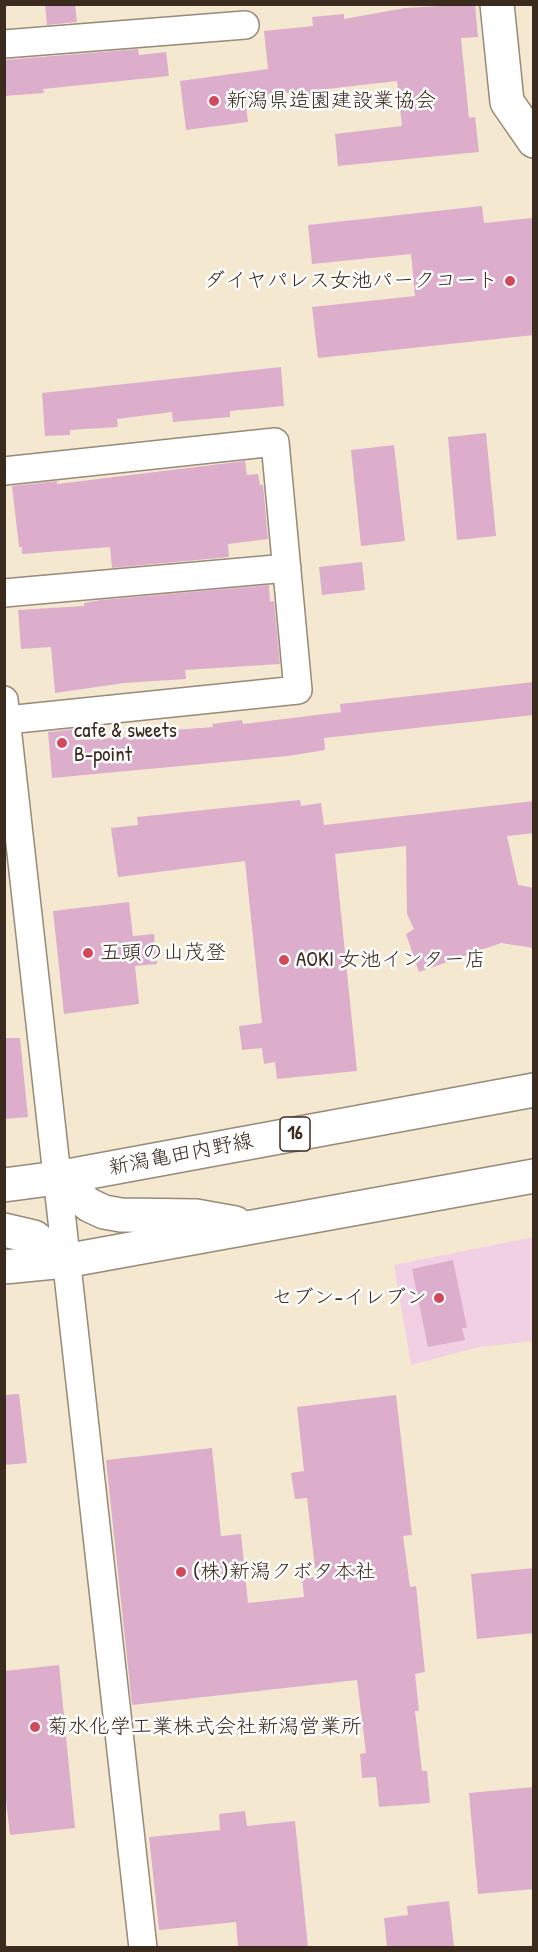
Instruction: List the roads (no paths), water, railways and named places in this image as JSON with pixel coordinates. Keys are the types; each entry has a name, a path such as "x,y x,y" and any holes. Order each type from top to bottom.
{"main road":[{"path":"497,4 507,102 534,141"},
{"name":"新潟亀田内野線","path":"4,1185 57,1178 534,1090"},
{"path":"492,1098 534,1106"},
{"path":"4,1267 65,1261 534,1176"},
{"path":"57,1178 89,1204 104,1212 121,1215 196,1216 260,1227"},
{"path":"4,1230 34,1237 65,1261"}],"street":[{"path":"4,44 245,25"},
{"path":"4,471 275,442 287,568 298,690 6,710 65,1261 143,1947"},
{"path":"4,593 287,568"}],"place":[{"name":"新潟県造園建設業協会","path":"214,101"},
{"name":"ダイヤパレス女池パークコート","path":"510,281"},
{"name":"cafe & sweets B-point","path":"62,743"},
{"name":"五頭の山茂登","path":"88,953"},
{"name":"AOKI 女池インター店","path":"284,960"},
{"name":"セブン-イレブン","path":"439,1298"},
{"name":"(株)新潟クボタ本社","path":"181,1572"},
{"name":"菊水化学工業株式会社新潟営業所","path":"35,1727"}]}
